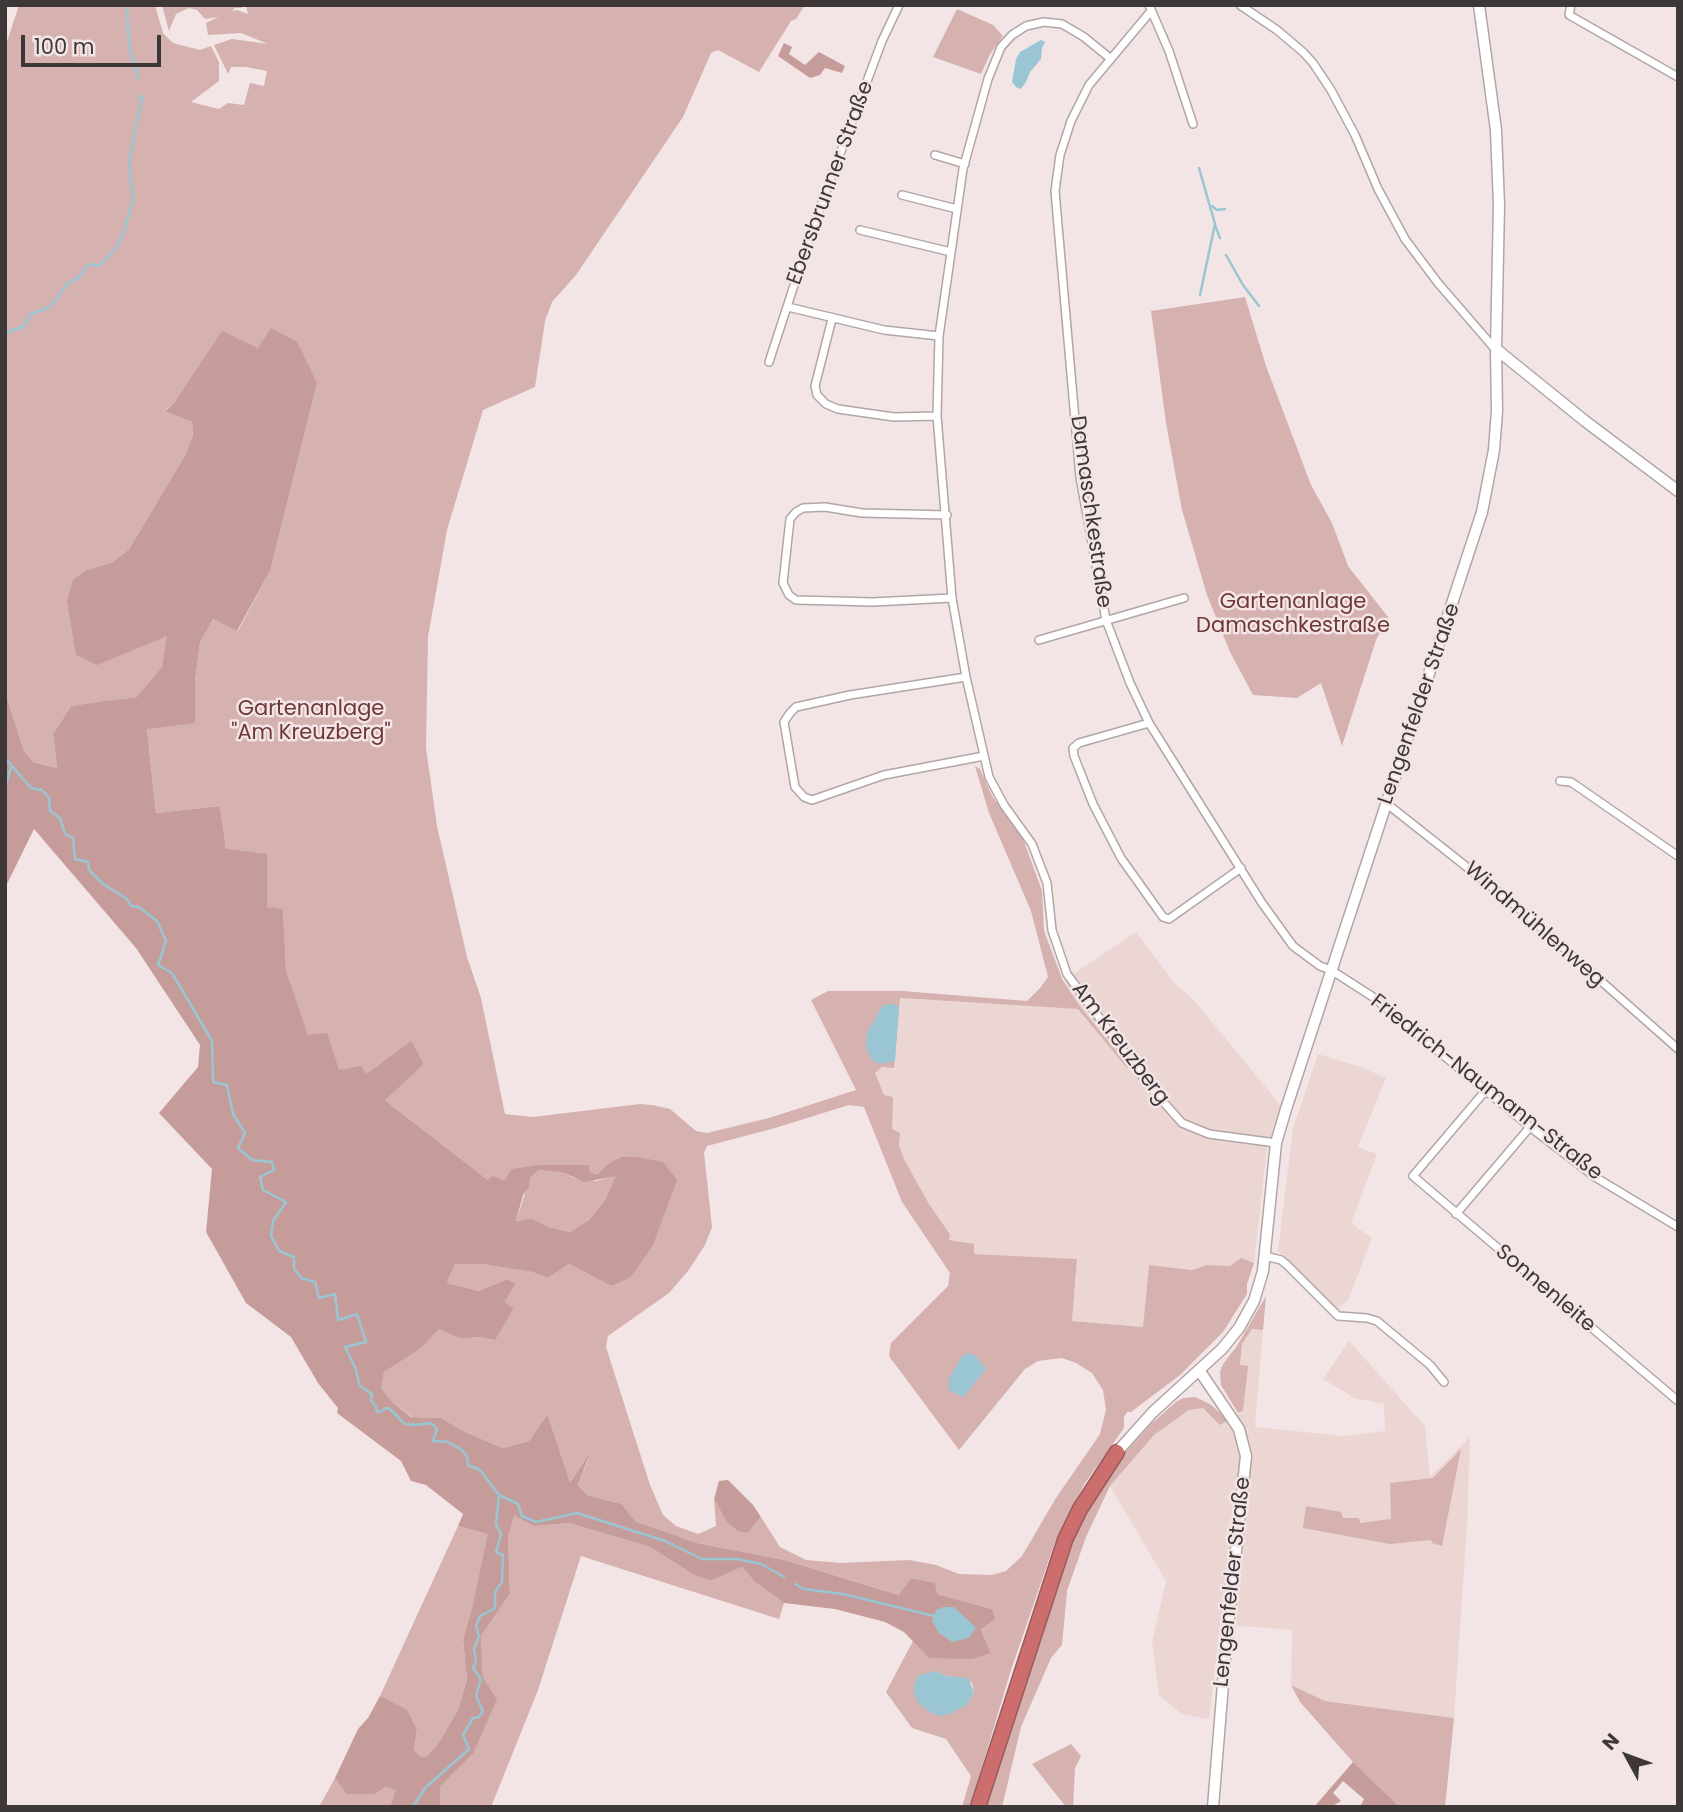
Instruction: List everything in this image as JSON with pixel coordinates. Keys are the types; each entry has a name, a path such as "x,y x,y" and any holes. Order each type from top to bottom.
{"highway":[{"path":"978,1807 1065,1541 1080,1509 1117,1452"}],"main road":[{"name":"Lengenfelder Straße","path":"1117,1452 1153,1412 1231,1338 1247,1314 1260,1285 1276,1143 1475,536 1489,484 1497,411 1499,262 1496,130 1479,5"},
{"path":"1496,349 1678,491"},
{"name":"Lengenfelder Straße","path":"1199,1370 1239,1429 1246,1456 1227,1635 1213,1807"}],"street":[{"name":"Ebersbrunner Straße","path":"768,362 815,221 882,41 899,5"},
{"path":"1240,5 1277,30 1313,63 1355,135 1378,189 1405,239 1438,283 1496,349"},
{"path":"1571,5 1569,15 1678,77"},
{"path":"1150,8 1193,124"},
{"name":"Damaschkestraße","path":"1150,8 1089,85 1071,121 1060,155 1055,191 1080,477 1106,620 1130,683 1149,723 1241,868 1293,946 1320,966 1331,970"},
{"name":"Am Kreuzberg","path":"1111,59 1062,24 1044,22 1026,26 1001,47 988,79 965,164 939,336 937,416 953,598 966,677 989,777 1004,805 1032,845 1047,883 1052,930 1067,974 1176,1118 1188,1127 1209,1134 1276,1143"},
{"path":"935,155 965,164"},
{"path":"902,195 957,209"},
{"path":"860,230 951,252"},
{"path":"788,307 884,330 939,336"},
{"path":"832,319 815,386 817,395 826,404 838,409 894,417 937,416"},
{"path":"947,515 862,513 813,506 803,508 790,519 783,583 789,595 796,600 873,602 953,598"},
{"path":"1038,640 1184,598"},
{"path":"966,677 849,695 796,707 785,722 795,787 804,797 812,800 884,775 984,756"},
{"path":"1149,723 1079,743 1073,748 1093,804 1121,858 1163,917 1169,919 1241,868"},
{"path":"1560,781 1571,782 1678,856"},
{"name":"Windmühlenweg","path":"1386,803 1516,906 1678,1049"},
{"name":"Friedrich-Naumann-Straße","path":"1331,970 1373,997 1595,1177 1678,1227"},
{"name":"Sonnenleite","path":"1486,1090 1413,1176 1678,1401"},
{"path":"1456,1213 1530,1127"},
{"path":"1265,1256 1281,1260 1338,1316 1377,1321 1430,1364 1444,1382"}],"shaded area":[{"path":"784,43 792,47 789,54 805,65 819,52 845,66 842,73 825,68 820,75 810,78 778,56"},
{"path":"271,328 297,342 317,383 270,571 237,631 213,619 200,643 195,681 195,723 147,729 156,813 220,806 226,849 267,854 267,907 283,909 286,970 308,1035 327,1033 339,1070 361,1066 366,1074 411,1041 424,1064 385,1100 488,1180 493,1176 504,1181 512,1169 538,1165 589,1165 590,1172 598,1174 609,1163 621,1157 637,1157 663,1162 677,1180 653,1245 631,1277 611,1286 569,1264 548,1278 532,1272 482,1264 455,1264 447,1283 479,1291 507,1279 516,1283 505,1302 514,1308 495,1340 477,1337 462,1339 439,1329 419,1350 384,1372 381,1388 392,1402 411,1417 441,1418 465,1432 503,1448 529,1441 547,1414 570,1483 590,1453 578,1485 587,1495 622,1504 635,1521 697,1543 785,1560 899,1595 911,1578 935,1583 937,1594 992,1609 995,1619 981,1629 990,1653 972,1659 929,1658 904,1632 885,1622 835,1609 784,1603 755,1582 742,1567 711,1580 694,1575 650,1547 569,1523 534,1526 514,1515 508,1538 510,1594 481,1636 483,1678 497,1699 473,1754 440,1786 440,1807 390,1807 396,1790 386,1787 375,1794 346,1794 335,1778 358,1729 368,1718 380,1696 407,1710 417,1730 414,1750 419,1756 426,1757 438,1744 458,1710 467,1680 463,1639 488,1534 458,1526 463,1514 426,1485 411,1481 401,1461 337,1413 338,1408 318,1383 291,1337 246,1303 206,1232 212,1169 159,1113 198,1067 200,1045 136,948 34,829 5,888 5,692 24,751 33,762 57,768 53,734 71,706 136,698 162,667 167,636 97,665 76,655 67,601 73,580 87,570 113,562 129,549 184,457 193,435 192,422 165,411 173,404 222,331 258,348","holes":["539,1170 564,1173 585,1182 616,1176 605,1200 589,1220 570,1232 549,1227 531,1218 516,1221 530,1178"]},
{"path":"1136,932 1176,985 1193,999 1283,1108 1267,1148 1254,1263 1240,1259 1230,1266 1207,1265 1192,1270 1149,1265 1143,1327 1072,1321 1077,1259 973,1254 949,1241 950,1233 929,1204 904,1159 850,1028 876,997 1081,1009 1063,981"},
{"path":"1318,1054 1386,1078 1358,1147 1377,1154 1351,1223 1372,1238 1348,1300 1337,1310 1278,1251 1293,1128"},
{"path":"1252,1329 1263,1330 1255,1427 1344,1436 1385,1431 1384,1404 1354,1398 1323,1379 1349,1341 1425,1426 1430,1477 1470,1437 1454,1718 1325,1701 1291,1685 1292,1630 1228,1625 1220,1625 1209,1719 1182,1714 1159,1695 1152,1642 1166,1581 1110,1486 1154,1435 1189,1410 1203,1408 1228,1420 1243,1411 1247,1366 1240,1365 1242,1344"},
{"path":"728,1480 761,1517 748,1533 738,1531 726,1521 714,1499 719,1481"},
{"path":"1353,1762 1400,1807 1360,1807 1364,1799 1343,1781 1333,1793 1341,1801 1331,1807 1314,1807"}],"green space":[{"name":"Gartenanlage \"Am Kreuzberg\"","path":"19,5 155,5 163,33 173,43 200,50 211,46 219,62 219,81 191,102 219,109 228,103 244,105 250,83 264,86 267,71 231,67 228,74 214,45 232,39 268,44 241,33 208,35 206,23 218,17 205,19 197,10 189,8 176,14 169,31 162,5 242,5 242,8 232,11 248,14 246,5 805,5 796,19 791,21 759,72 718,50 711,53 683,117 576,275 552,302 545,321 535,387 483,410 447,530 428,637 426,748 437,826 467,957 481,998 505,1114 533,1117 640,1104 652,1105 670,1109 696,1131 707,1133 769,1118 856,1090 811,1000 828,991 902,991 1027,1001 1040,988 1048,977 1031,911 989,813 975,766 980,769 992,796 1022,836 1042,891 1044,931 1063,981 1130,1068 1127,1068 1078,1009 900,998 894,1068 882,1067 875,1073 884,1095 893,1097 892,1129 900,1133 899,1145 904,1159 929,1204 950,1234 949,1240 974,1244 974,1254 1077,1259 1072,1321 1143,1327 1149,1265 1192,1270 1207,1265 1230,1266 1241,1258 1254,1263 1247,1284 1247,1294 1223,1332 1180,1375 1131,1412 1127,1412 1124,1428 1085,1483 1069,1513 1055,1542 1011,1670 970,1807 962,1807 971,1776 946,1739 912,1728 886,1692 913,1641 929,1658 989,1653 981,1628 992,1609 936,1594 934,1583 911,1578 900,1595 785,1560 697,1543 635,1521 622,1504 587,1495 578,1485 589,1457 570,1484 546,1415 529,1441 503,1448 465,1432 441,1418 412,1417 392,1402 380,1388 384,1372 419,1350 439,1328 462,1339 477,1337 494,1340 514,1308 505,1302 516,1283 507,1279 479,1291 447,1283 455,1264 482,1264 532,1272 548,1278 569,1264 611,1286 621,1157 609,1163 599,1174 590,1172 589,1165 538,1165 505,1181 488,1180 384,1099 424,1064 410,1042 366,1074 339,1070 308,1036 286,970 283,910 267,907 226,849 220,806 156,813 147,729 195,681 200,643 213,619 238,631 270,571 317,383 258,348 222,332 173,404 165,410 192,422 193,435 184,457 129,549 113,562 87,570 157,639 168,636 162,667 136,699 71,706 53,734 57,768 33,762 24,751 5,692 5,48","holes":["849,1105 864,1107 902,1202 950,1273 948,1286 891,1343 889,1356 959,1450 1025,1369 1038,1361 1062,1358 1076,1363 1092,1373 1103,1390 1106,1410 1100,1434 1056,1498 1022,1556 1006,1571 992,1575 959,1574 936,1565 909,1560 841,1563 806,1560 780,1547 761,1517 748,1533 726,1521 714,1499 716,1526 698,1534 676,1526 663,1515 650,1485 606,1347 608,1336 669,1293 705,1245 712,1227 704,1153 707,1146","936,1671 972,1683 974,1692 967,1705"]},
{"path":"957,9 993,25 1003,36 990,54 981,74 933,57"},
{"name":"Gartenanlage Damaschkestraße","path":"1245,297 1266,366 1311,485 1332,523 1348,566 1388,617 1376,640 1342,746 1321,683 1297,698 1253,695 1230,652 1207,595 1182,510 1166,423 1151,311"},
{"path":"539,1170 596,1181 617,1175 605,1200 589,1220 570,1232 549,1227 531,1218 516,1221 530,1178"},
{"path":"1266,1296 1263,1330 1252,1329 1242,1344 1240,1365 1248,1366 1243,1411 1238,1413 1221,1385 1220,1372"},
{"path":"1195,1397 1210,1404 1228,1420 1220,1425 1203,1408 1189,1410 1154,1435 1110,1486 1086,1537 1067,1591 1062,1645 1051,1658 1021,1727 1002,1807 984,1807 1071,1545 1095,1495 1124,1454 1152,1423 1176,1402"},
{"path":"1461,1449 1442,1546 1432,1543 1431,1540 1390,1544 1303,1528 1306,1506 1341,1512 1343,1518 1359,1518 1360,1523 1391,1519 1390,1483 1433,1478"},
{"path":"514,1514 534,1526 569,1523 650,1547 694,1575 711,1579 742,1567 755,1582 784,1603 779,1619 581,1556 538,1690 491,1807 440,1807 439,1786 473,1754 483,1678 481,1636 510,1594 508,1538"},
{"path":"458,1526 489,1534 463,1639 467,1680 458,1710 438,1744 426,1757 418,1756 414,1750 417,1730 380,1696"},
{"path":"1291,1685 1325,1701 1454,1718 1445,1807 1400,1807 1353,1762 1300,1702"},
{"path":"1071,1744 1081,1756 1075,1768 1073,1807 1066,1807 1032,1764"},
{"path":"335,1778 346,1794 375,1794 386,1787 397,1790 390,1807 319,1807"}],"water":[{"path":"1041,40 1045,42 1041,59 1021,89 1016,87 1012,82 1016,59 1020,52"},
{"path":"883,1005 899,1006 895,1061 880,1064 872,1060 866,1047 867,1033"},
{"path":"969,1353 976,1356 986,1369 963,1397 949,1390 949,1379 962,1356"},
{"path":"954,1607 976,1628 969,1638 952,1642 939,1633 932,1621 936,1610"},
{"path":"936,1671 946,1676 968,1678 974,1692 967,1705 943,1716 933,1714 918,1703 914,1685 919,1675"}],"waterway":[{"path":"127,5 129,45 138,79"},
{"path":"5,335 23,327 31,314 50,307 69,282 78,278 91,264 99,266 117,247 133,199 129,163 142,97 139,96"},
{"path":"1199,168 1215,224 1200,295"},
{"path":"1212,206 1217,210 1225,209"},
{"path":"1215,225 1220,238"},
{"path":"1226,255 1259,306"},
{"path":"5,758 31,788 42,790 49,798 50,811 60,818 65,834 73,838 75,859 88,862 89,870 103,884 127,899 131,906 139,907 157,921 166,941 158,965 172,973 212,1041 213,1082 227,1085 233,1114 245,1133 238,1148 252,1160 272,1162 274,1170 260,1177 263,1190 286,1202 273,1221 271,1236 279,1251 294,1257 294,1268 301,1278 315,1282 319,1298 335,1294 338,1320 357,1314 366,1342 345,1347 355,1367 360,1386 372,1394 371,1400 377,1412 390,1409 405,1424 431,1423 437,1429 433,1441 448,1442 462,1450 468,1465 480,1470 499,1495 496,1524 501,1534 496,1552 503,1555 502,1582 495,1592 495,1608 480,1616 476,1626 479,1636 474,1649 476,1661 473,1668 481,1679 476,1696 483,1711 479,1717 473,1718 463,1735 469,1749 425,1788 413,1807"},
{"path":"5,787 11,767"},
{"path":"499,1495 518,1504 522,1516 536,1522 577,1513 665,1541 702,1559 737,1559 761,1564 784,1577"},
{"path":"795,1584 804,1589 843,1594 934,1616"}]}
